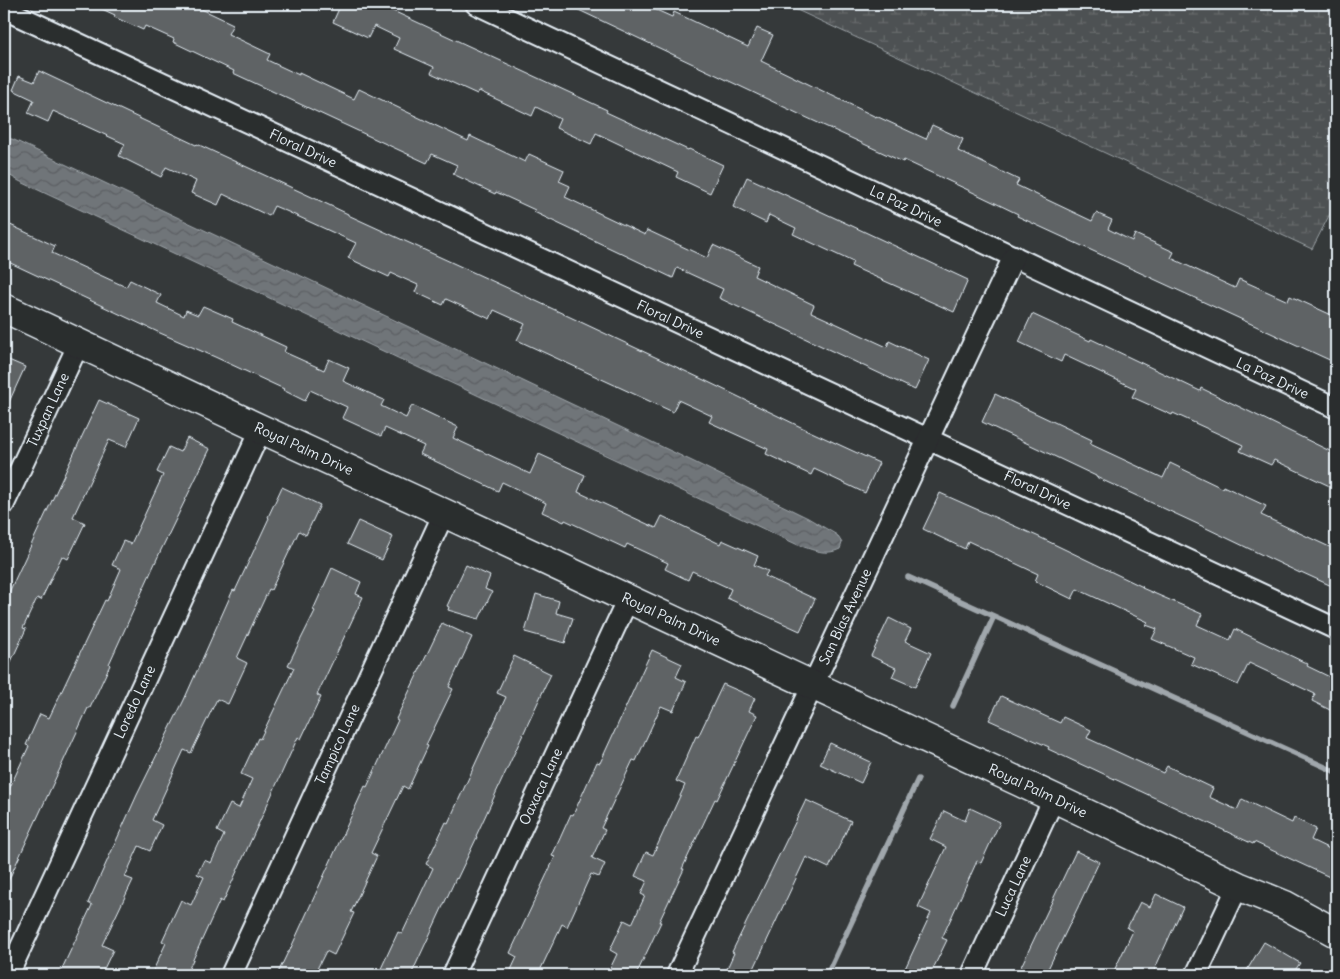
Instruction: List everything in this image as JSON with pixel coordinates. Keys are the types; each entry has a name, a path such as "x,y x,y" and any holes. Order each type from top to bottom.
{"street":[{"name":"La Paz Drive","path":"476,4 1336,408"},
{"name":"Floral Drive","path":"8,12 929,438 1336,629"},
{"name":"San Blas Avenue","path":"677,975 1014,256"},
{"name":"Royal Palm Drive","path":"4,308 1054,798 1238,886 1285,904 1336,933"},
{"name":"Tuxpan Lane","path":"4,504 79,343"},
{"name":"Loredo Lane","path":"8,975 261,429"},
{"name":"Tampico Lane","path":"231,975 444,513"},
{"name":"Oaxaca Lane","path":"453,975 628,599"},
{"name":"Luca Lane","path":"972,975 1054,798"},
{"path":"1196,975 1238,886"}],"green space":[{"path":"784,4 1336,4 1336,202 1312,249"}],"water":[{"path":"4,139 12,139 692,461 808,518 837,535 842,543 840,549 824,552 798,545 19,181 4,172"}],"building":[{"path":"91,4 191,4 233,24 228,34 270,54 267,60 354,99 359,89 468,141 470,136 525,162 529,154 564,170 559,181 570,186 565,197 645,235 647,230 707,258 713,245 758,266 754,276 814,305 811,312 887,347 889,341 929,360 915,390 719,298 723,289 677,268 673,278 534,212 535,210 453,174 457,165 432,154 427,163 233,73 234,71 173,42 174,39 145,26 143,30"},
{"path":"341,4 378,4 723,165 710,193 676,177 678,172 596,133 591,144 556,128 560,119 536,107 532,116 479,91 477,94 431,73 434,67 394,49 399,38 374,26 368,38 333,22"},
{"path":"566,4 643,4 672,17 674,12 748,47 757,28 773,35 761,61 926,139 932,125 963,139 958,151 1019,180 1016,185 1092,221 1096,213 1112,220 1108,229 1132,241 1135,234 1174,252 1171,258 1235,288 1239,279 1288,301 1290,296 1336,317 1336,363 1017,216 1018,214 968,190 801,115"},
{"path":"39,71 536,301 879,463 865,493 814,469 811,475 766,454 768,449 709,422 712,416 678,400 673,412 517,340 525,324 494,310 490,319 446,299 443,305 415,292 418,285 391,273 389,277 348,258 356,243 286,211 274,206 269,216 223,194 218,205 191,193 196,181 166,167 161,177 119,156 125,144 53,111 48,122 28,113 34,100 13,90 19,76 34,82"},
{"path":"747,177 968,280 954,312 851,266 853,262 793,234 796,228 769,215 766,223 733,207"},
{"path":"4,222 55,246 52,253 126,287 130,280 161,295 157,303 184,316 186,310 198,315 203,306 233,319 232,322 286,347 284,352 324,370 329,359 349,368 343,381 384,400 381,406 406,418 412,405 458,427 453,438 530,474 539,454 585,475 578,492 656,528 662,516 720,544 722,540 758,556 754,565 768,571 765,576 815,599 800,631 727,598 731,589 692,571 688,580 665,569 668,563 627,544 625,548 565,520 564,522 542,512 546,503 502,482 498,491 420,454 424,446 385,428 381,436 342,418 347,407 310,390 305,401 284,389 4,260"},
{"path":"1032,314 1090,341 1091,339 1200,391 1201,388 1336,454 1336,489 1274,460 1271,465 1240,451 1243,445 1173,413 1172,415 1132,397 1136,389 1064,355 1061,362 1019,342"},
{"path":"4,358 25,367 4,413"},
{"path":"995,394 1092,440 1090,444 1163,478 1170,463 1222,488 1223,486 1266,506 1261,515 1336,550 1336,588 1300,573 982,422"},
{"path":"99,400 139,418 126,447 109,440 73,517 85,523 68,559 62,556 41,600 37,598 23,628 26,629 4,677 4,603"},
{"path":"187,438 210,449 161,550 110,665 90,708 88,708 4,890 4,800 29,746 26,745 40,714 49,718 105,600 107,601 121,569 112,565 123,541 131,544 163,475 157,472 169,447 180,452"},
{"path":"282,487 320,505 306,535 299,531 271,590 269,589 237,658 247,663 228,704 217,699 191,753 184,750 152,820 162,825 150,851 139,846 125,877 133,880 102,945 113,950 101,975 59,975 92,905 88,903 137,795 184,700"},
{"path":"940,493 1037,536 1142,588 1202,614 1197,625 1230,640 1235,629 1308,664 1307,666 1336,680 1336,713 1312,701 1315,694 1249,663 1238,685 1191,664 1194,657 1152,639 1157,629 1146,625 1148,622 1077,589 1072,599 1035,581 1038,574 968,541 965,549 923,529"},
{"path":"358,521 393,537 382,560 347,544"},
{"path":"466,565 490,576 485,589 492,592 479,619 448,610 449,607 447,606"},
{"path":"332,568 361,582 356,594 363,597 317,695 321,697 301,739 298,737 223,902 220,900 186,975 151,975 166,943 162,941 181,900 191,905 204,877 197,874 204,860 211,863 224,835 217,831 230,804 239,808 252,779 241,774 294,668 288,665 315,611 313,610"},
{"path":"536,594 559,601 556,613 573,618 565,643 525,632"},
{"path":"889,618 911,629 905,641 931,653 915,687 892,677 896,668 871,656"},
{"path":"442,623 472,637 449,687 453,689 426,745 428,746 408,789 403,786 371,853 377,856 351,912 354,913 334,955 326,951 314,975 277,975 365,786 367,787 398,720 396,719"},
{"path":"652,650 682,664 676,677 686,682 673,711 661,706 636,761 633,760 601,828 605,830 592,858 605,864 599,877 591,874 567,927 562,924 538,975 521,975 511,970 517,957 510,953 555,857 552,856 571,814 573,815 597,762 600,763"},
{"path":"514,656 551,674 477,837 411,975 378,975 398,932 402,934 433,868 426,864 446,822 448,823 506,697 497,693"},
{"path":"723,684 755,698 749,711 757,715 682,869 684,869 636,975 607,975 617,954 610,950 624,920 632,924 645,896 641,894 647,881 635,876 646,852 653,855 685,785 676,781 696,736 698,737"},
{"path":"1001,696 1060,723 1063,717 1091,730 1087,738 1163,773 1167,766 1213,788 1209,797 1237,810 1242,799 1292,823 1294,818 1316,829 1311,840 1336,852 1336,880 1254,842 1253,844 989,720"},
{"path":"830,743 871,762 861,783 820,764"},
{"path":"806,800 851,821 829,868 806,857 751,975 724,975 734,953 732,952"},
{"path":"970,808 1000,822 981,863 977,861 942,938 947,940 930,975 902,975 931,913 918,907 946,847 930,839 944,811 965,821"},
{"path":"1076,851 1099,862 1078,907 1045,975 1017,975"},
{"path":"1156,894 1183,907 1152,975 1112,975 1133,931 1127,928 1140,902 1150,907"},
{"path":"1264,942 1300,963 1292,975 1244,975"}],"waterway":[{"path":"908,577 1336,772"},
{"path":"953,706 994,616"},
{"path":"827,975 918,779"}]}
